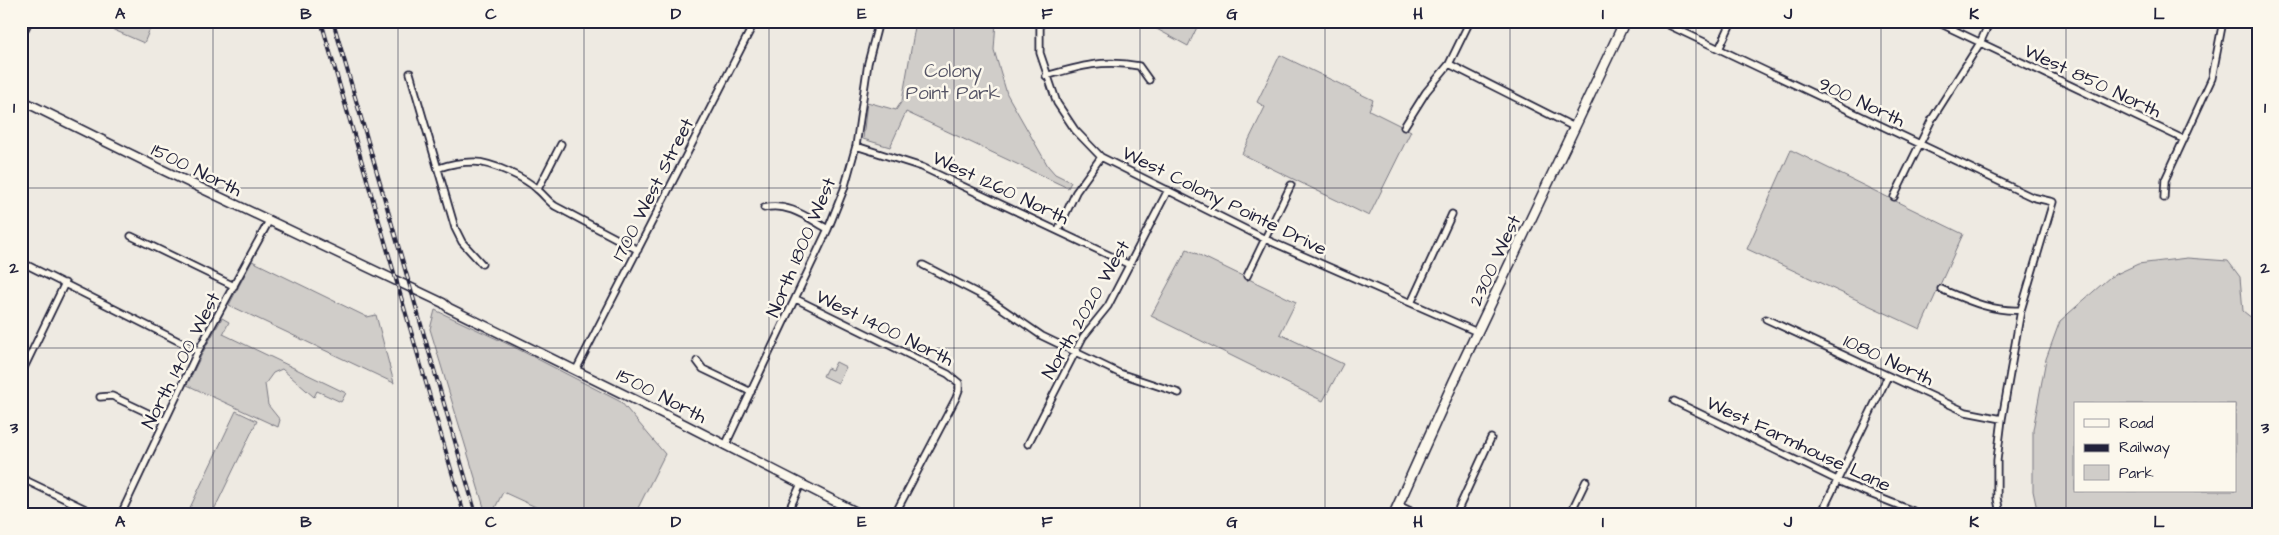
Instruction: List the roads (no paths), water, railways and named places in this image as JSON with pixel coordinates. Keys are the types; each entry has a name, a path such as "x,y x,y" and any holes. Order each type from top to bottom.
{"main road":[{"name":"2300 West","path":"1396,510 1477,332 1624,21"}],"street":[{"path":"21,37 29,21"},
{"name":"1700 West Street","path":"576,370 754,21"},
{"name":"North 1800 West","path":"725,446 796,299 844,189 856,146 868,63 879,21"},
{"name":"West Colony Pointe Drive","path":"1040,21 1040,53 1046,76 1057,104 1075,130 1101,157 1265,239 1477,332"},
{"path":"1404,127 1426,92 1449,64 1470,21"},
{"name":"900 North","path":"1660,21 2032,197 2052,202 2021,310"},
{"path":"1719,48 1732,21"},
{"name":"West 850 North","path":"1935,21 2183,139"},
{"path":"1894,198 1932,119 1980,43 1990,21"},
{"path":"2164,198 2165,180 2212,78 2223,21"},
{"path":"1046,76 1091,64 1118,62 1139,66 1149,80"},
{"path":"1449,64 1574,127"},
{"path":"410,73 455,228 462,242 482,264"},
{"name":"1500 North","path":"21,100 269,222 443,303 449,308 860,514"},
{"path":"538,189 561,144"},
{"name":"West 1260 North","path":"856,146 922,167 1130,265"},
{"path":"1058,230 1076,192 1101,157"},
{"path":"439,168 455,163 476,161 496,166 538,189 545,199 555,206 638,250"},
{"path":"1247,276 1291,185"},
{"name":"North 2020 West","path":"1028,444 1083,337 1108,306 1168,190"},
{"path":"764,208 776,206 788,208 828,228"},
{"path":"1412,303 1452,214"},
{"name":"North 1400 West","path":"121,514 198,351 269,222"},
{"path":"131,236 234,286"},
{"path":"21,262 198,351"},
{"path":"923,265 987,298 1042,336 1119,373 1178,393"},
{"path":"21,374 65,283"},
{"path":"1941,288 1979,305 2011,311 2021,310 2002,419 1997,460 1997,498 2000,514"},
{"name":"West 1400 North","path":"796,299 948,374 959,383 960,390 895,514"},
{"name":"1080 North","path":"1766,318 1966,412 2002,419"},
{"path":"697,361 703,369 750,392"},
{"path":"1821,514 1888,376"},
{"path":"100,397 112,396 166,421"},
{"name":"West Farmhouse Lane","path":"1674,401 1838,480 1913,512"},
{"path":"1456,514 1491,438"},
{"path":"21,478 96,514"},
{"path":"1570,514 1586,481"},
{"path":"787,514 802,484"},
{"path":"1396,510 1417,514"}],"railway":[{"path":"321,21 464,514"},
{"path":"333,21 476,514"}],"park label":[{"name":"Colony Point Park","path":"953,81"}]}
